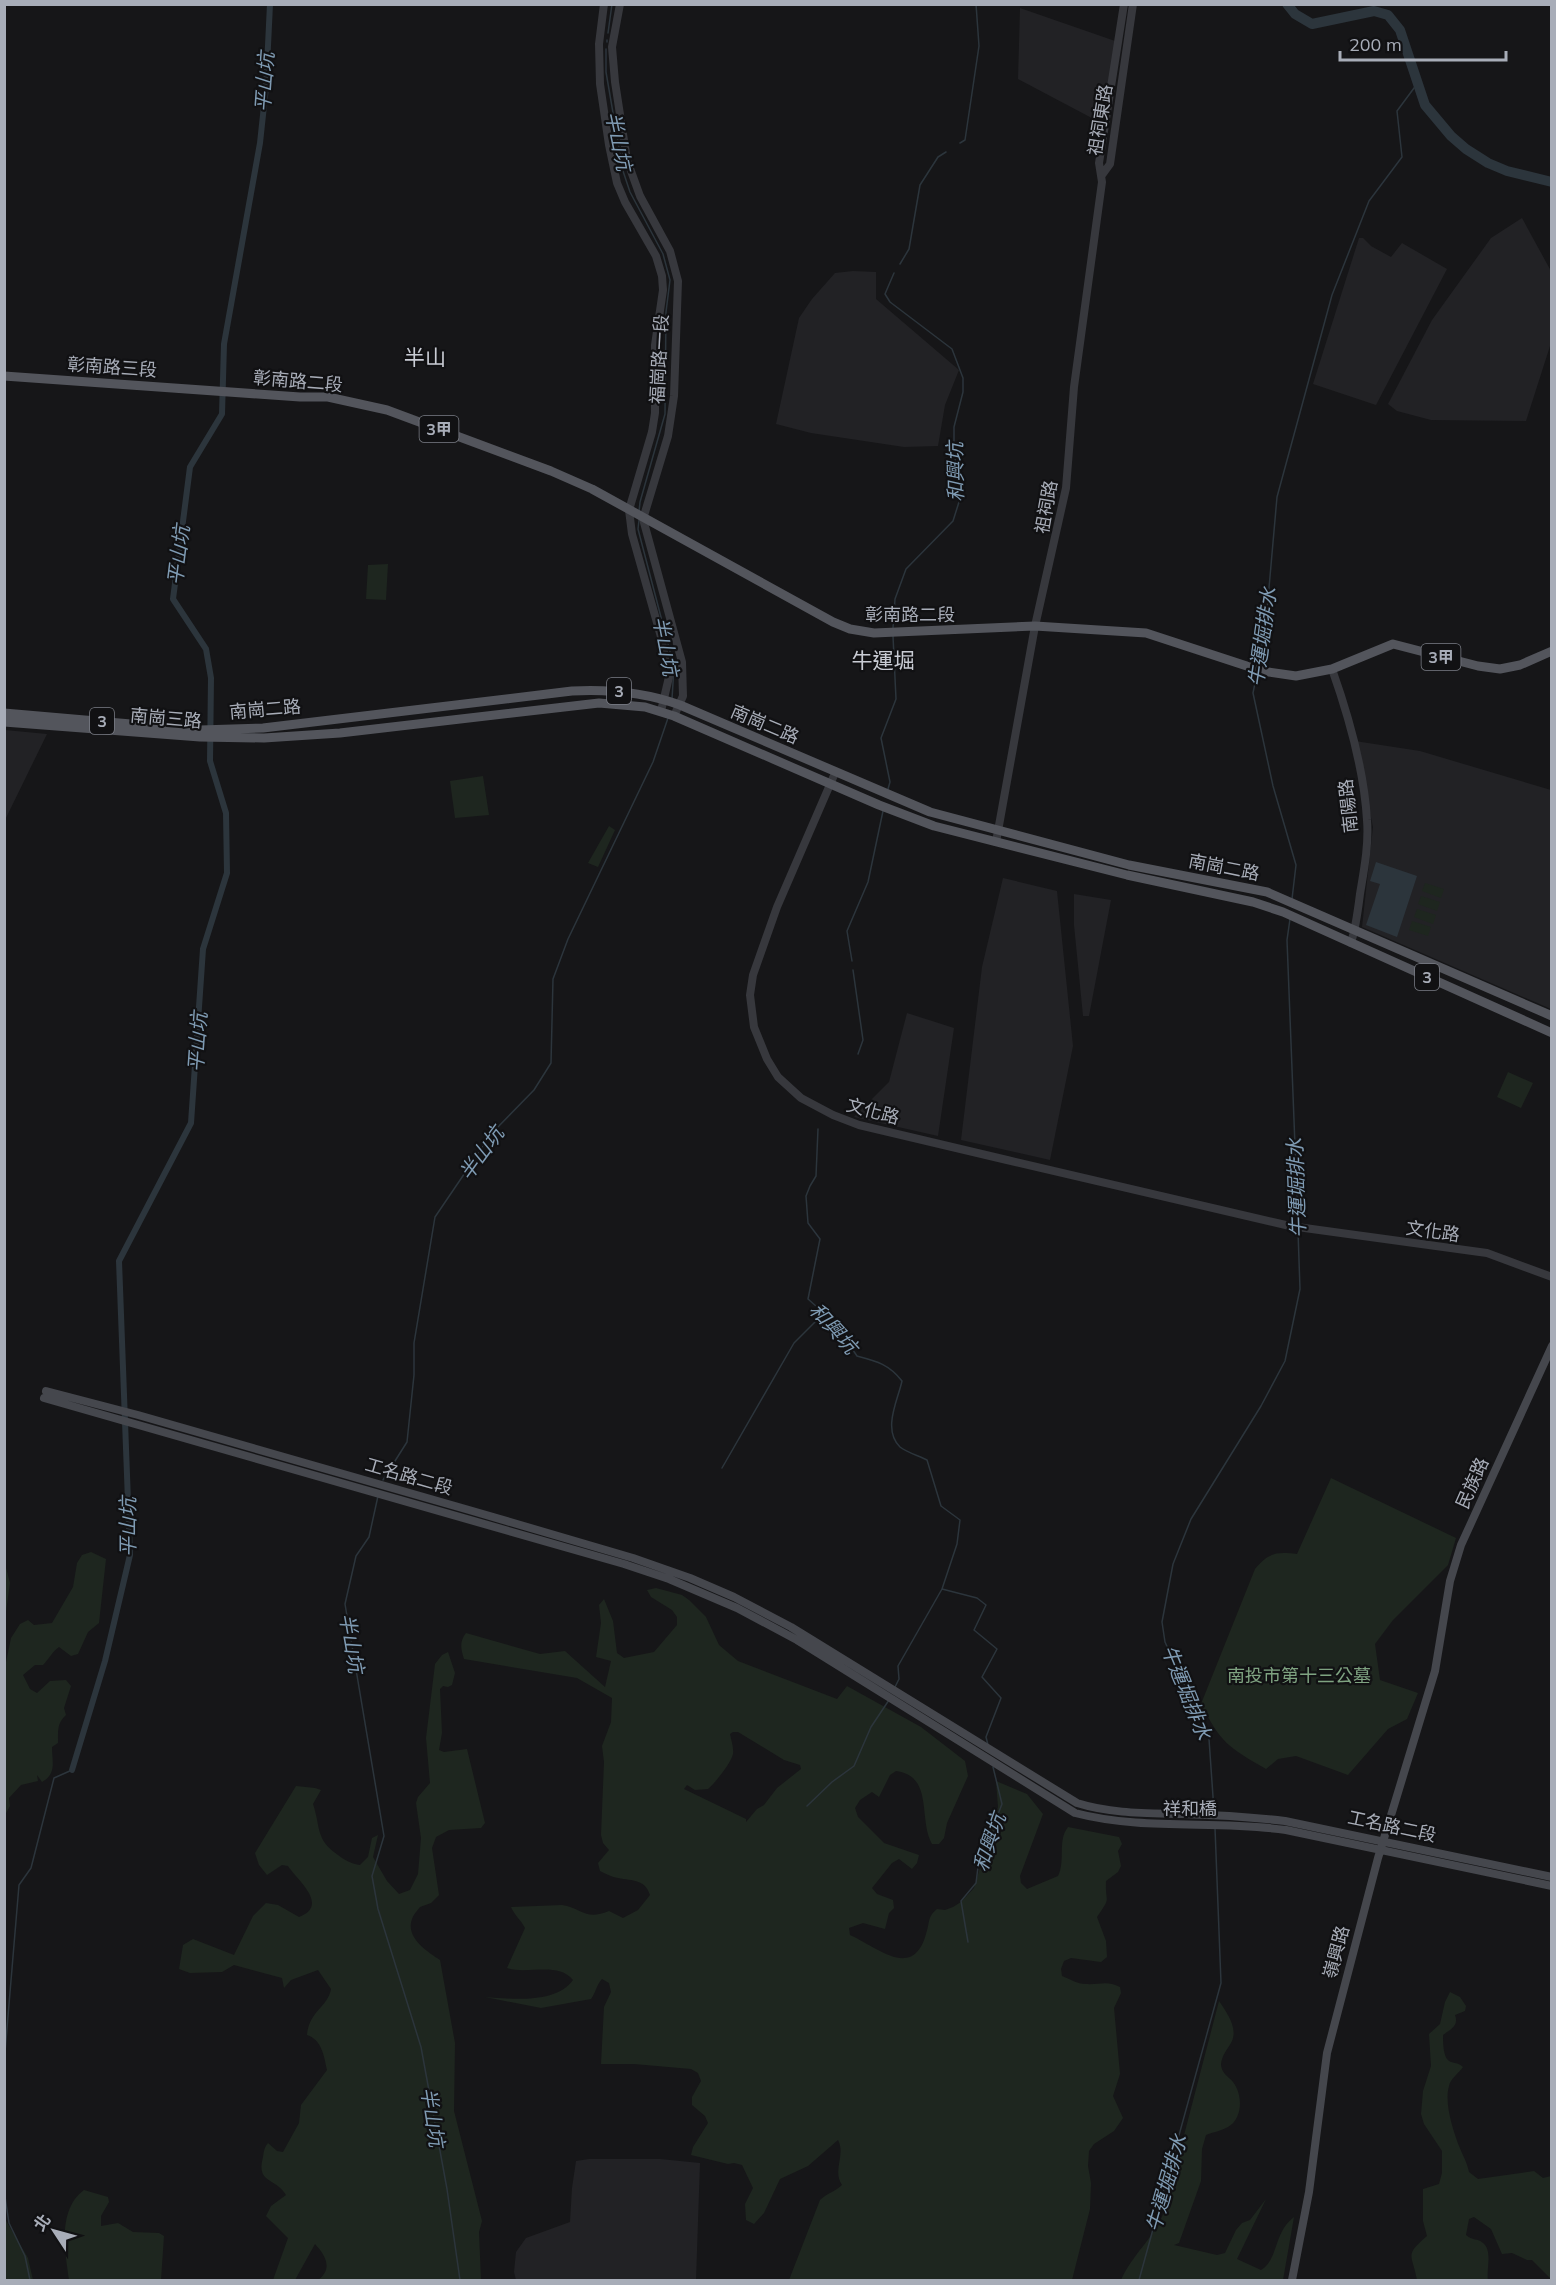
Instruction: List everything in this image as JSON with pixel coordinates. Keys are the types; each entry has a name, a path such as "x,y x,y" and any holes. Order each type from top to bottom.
{"main road":[{"name":"彰南路三段","path":"4,376 231,391"},
{"name":"彰南路二段","path":"231,391 328,397 387,410 551,471 586,486 833,622 862,631 893,633 1035,626 1146,633 1259,670 1296,676 1332,669 1393,644 1478,666 1500,669 1520,665 1551,651"},
{"name":"南崗二路","path":"217,734 572,691 625,691 664,699 680,705 835,773 996,836"},
{"name":"南崗二路","path":"217,734 340,733 599,703 645,707 674,716 879,805 934,826 996,836 1252,902 1284,912 1351,943"},
{"name":"南崗三路","path":"4,713 217,734"},
{"name":"南崗三路","path":"4,722 170,730"},
{"name":"南崗二路","path":"1083,859 1129,865 1250,888 1287,900 1355,931"},
{"name":"3","path":"1355,931 1551,1016"},
{"name":"3","path":"1351,943 1551,1033"},
{"name":"民族路","path":"1441,1639 1450,1581 1461,1545 1551,1346"},
{"path":"45,1395 112,1412"},
{"name":"工名路二段","path":"112,1412 138,1415 670,1575"},
{"name":"工名路二段","path":"112,1412 137,1425 624,1564 670,1575"},
{"path":"670,1575 734,1597 791,1627 861,1675 1006,1766"},
{"name":"嶺興路","path":"1292,2280 1309,2192 1327,2054 1380,1850 1435,1671 1441,1639"},
{"name":"祥和橋","path":"1006,1766 1077,1803 1097,1809 1252,1821"},
{"name":"祥和橋","path":"1006,1766 1075,1813 1103,1821 1127,1823 1252,1821"},
{"name":"工名路二段","path":"1252,1821 1318,1827 1551,1877"},
{"name":"工名路二段","path":"1252,1821 1551,1886"}],"street":[{"name":"福崗路一段","path":"604,4 599,44 600,84 611,155 617,183 625,202 656,256 662,276 663,291 655,345 655,413 632,534 661,637 669,677 661,711"},
{"name":"福崗路一段","path":"620,4 612,47 627,160 640,196 670,251 678,281 674,396 668,436 636,515"},
{"name":"祖祠東路","path":"1102,175 1099,163 1124,4"},
{"name":"祖祠東路","path":"1102,175 1110,164 1133,4"},
{"name":"祖祠路","path":"996,836 1035,626 1066,488 1074,387 1102,175"},
{"path":"636,515 682,662 684,682 680,705 674,716"},
{"name":"南陽路","path":"1332,669 1345,705 1353,739 1367,821 1362,882 1355,931 1351,943"},
{"name":"文化路","path":"835,773 777,907 753,975 750,995 754,1026 773,1070 784,1085 801,1098 833,1115 859,1125 1290,1226 1487,1253 1551,1277"}],"shaded area":[{"path":"1020,8 1118,42 1105,125 1018,79"},
{"path":"1522,218 1552,273 1551,343 1526,421 1431,420 1397,411 1388,404 1432,320 1491,238"},
{"path":"1359,238 1363,238 1371,246 1391,257 1402,243 1447,269 1376,405 1313,384"},
{"path":"876,272 876,299 959,370 945,405 938,446 904,447 811,433 776,424 799,318 835,273"},
{"path":"4,730 47,734 5,820"},
{"path":"1355,741 1420,751 1551,790 1551,1009 1362,927 1373,827"},
{"path":"1376,862 1417,876 1397,937 1366,925 1380,884 1370,881"},
{"path":"1003,878 1057,891 1073,1046 1050,1160 961,1140 982,967"},
{"path":"1074,894 1111,900 1089,1016 1083,1016 1074,925"},
{"path":"907,1013 954,1028 938,1136 854,1117 889,1082"},
{"path":"660,2159 700,2163 696,2280 516,2280 514,2272 516,2252 526,2238 570,2222 576,2161"}],"green space":[{"path":"388,564 386,600 366,599 368,565"},
{"path":"483,776 489,815 455,818 450,781"},
{"path":"609,826 615,830 598,867 588,863"},
{"path":"1425,883 1444,889 1441,898 1422,891"},
{"path":"1421,896 1440,902 1437,911 1418,904"},
{"path":"1417,909 1436,915 1433,924 1414,917"},
{"path":"1412,921 1431,927 1428,936 1409,930"},
{"path":"1508,1072 1533,1083 1521,1108 1497,1097"},
{"name":"南投市第十三公墓","path":"1331,1478 1456,1538 1448,1565 1393,1620 1375,1644 1380,1680 1418,1693 1407,1719 1388,1729 1348,1775 1296,1756 1278,1759 1266,1769 1234,1749 1220,1736 1201,1704 1255,1569 1274,1554 1297,1554"},
{"path":"91,1552 106,1559 99,1623 88,1632 78,1654 71,1656 59,1647 43,1665 35,1665 23,1675 30,1689 37,1693 50,1681 66,1680 71,1686 64,1708 66,1715 59,1727 58,1743 52,1747 52,1771 42,1782 37,1775 38,1781 21,1785 9,1798 10,1806 5,1815 5,1667 11,1638 20,1624 28,1620 34,1625 52,1623 73,1587 77,1563 82,1555"},
{"path":"4,1564 10,1583 5,1619"},
{"path":"656,1588 682,1595 689,1600 706,1617 719,1645 738,1661 837,1699 847,1686 921,1727 965,1761 968,1776 947,1823 944,1838 939,1844 932,1844 920,1790 916,1781 908,1775 896,1771 890,1775 879,1797 872,1792 860,1800 855,1808 858,1817 884,1843 919,1855 912,1869 899,1859 892,1863 872,1888 877,1894 893,1900 894,1908 889,1913 885,1929 863,1923 849,1928 850,1935 882,1952 893,1957 912,1956 920,1948 934,1912 937,1909 945,1910 953,1907 974,1888 998,1807 996,1781 1027,1794 1043,1814 1020,1876 1021,1883 1027,1889 1058,1876 1063,1838 1068,1827 1119,1837 1122,1844 1118,1851 1121,1866 1118,1872 1106,1881 1107,1900 1097,1917 1106,1941 1107,1957 1101,1962 1071,1958 1064,1961 1061,1969 1062,1976 1074,1981 1083,1984 1111,1984 1120,1987 1121,1993 1114,2008 1120,2074 1113,2096 1123,2118 1114,2131 1094,2144 1089,2151 1090,2209 1072,2280 789,2280 820,2200 842,2185 838,2174 841,2151 838,2140 808,2166 780,2179 764,2213 754,2224 746,2220 745,2204 753,2188 742,2165 691,2155 693,2147 708,2123 705,2116 692,2105 692,2097 701,2081 698,2073 691,2069 634,2064 601,2064 604,2007 611,1992 609,1983 602,1979 591,1999 541,2008 485,1997 520,1999 545,1996 565,1988 573,1980 567,1974 559,1971 507,1968 525,1928 511,1907 562,1905 594,1915 609,1911 623,1918 638,1910 650,1895 642,1883 614,1877 600,1871 598,1863 609,1850 603,1843 601,1835 604,1762 602,1746 611,1722 612,1698 577,1678 464,1659 461,1649 462,1639 466,1633 540,1654 565,1651 605,1687 611,1661 596,1657 601,1623 599,1605 604,1599 613,1621 617,1653 624,1658 654,1652 677,1625 677,1617 672,1610 651,1597 647,1590","holes":["738,1732 784,1760 800,1765 801,1769 777,1788 764,1805 757,1809 746,1822 746,1819 684,1789 687,1785 695,1790 708,1789 711,1786 732,1758 730,1734"]},
{"path":"448,1652 455,1673 452,1685 443,1686 440,1689 442,1733 439,1750 444,1752 467,1749 485,1823 481,1828 449,1830 436,1837 432,1848 439,1895 431,1903 420,1907 411,1926 419,1944 440,1960 455,2043 454,2111 482,2221 479,2232 481,2280 318,2280 323,2276 327,2267 325,2258 315,2244 295,2280 273,2280 288,2238 266,2216 271,2206 286,2195 262,2172 264,2151 268,2143 277,2151 283,2152 299,2123 301,2105 327,2070 319,2045 307,2035 311,2020 331,1989 318,1970 291,1980 284,1988 282,1978 234,1965 222,1972 190,1973 179,1969 183,1945 193,1939 234,1955 253,1916 266,1903 278,1905 299,1917 308,1912 312,1906 312,1899 288,1866 282,1865 267,1875 259,1865 255,1853 296,1786 321,1790 313,1804 322,1838 331,1849 345,1860 360,1865 368,1857 372,1838 378,1835 373,1857 387,1881 399,1894 410,1890 418,1874 421,1838 416,1803 418,1797 430,1783 426,1738 435,1664 442,1655"},
{"path":"1450,1992 1460,1997 1466,2006 1465,2011 1455,2015 1454,2027 1443,2035 1447,2059 1463,2067 1451,2081 1448,2093 1450,2116 1457,2140 1469,2172 1478,2179 1534,2171 1543,2178 1551,2176 1551,2279 1532,2260 1512,2253 1502,2254 1491,2229 1474,2217 1469,2219 1466,2235 1481,2241 1486,2246 1488,2280 1417,2280 1411,2255 1427,2236 1423,2221 1423,2189 1439,2184 1442,2173 1442,2151 1424,2124 1421,2114 1423,2091 1431,2066 1429,2034 1440,2024"},
{"path":"1219,2001 1231,2021 1234,2032 1231,2043 1222,2058 1221,2067 1239,2093 1239,2112 1237,2118 1228,2127 1206,2135 1202,2149 1201,2181 1179,2243 1174,2245 1217,2255 1225,2253 1236,2230 1242,2223 1250,2220 1266,2199 1237,2259 1261,2270 1271,2259 1287,2223 1294,2217 1283,2280 1121,2280 1131,2262 1155,2230 1164,2212"},
{"path":"84,2190 108,2197 109,2202 101,2216 101,2226 118,2223 133,2232 159,2233 164,2236 161,2280 69,2280 65,2244 66,2220 75,2198"},
{"path":"5,2219 28,2258 33,2280 5,2280"}],"waterway":[{"name":"平山坑","path":"72,1770 105,1661 130,1555 119,1261 191,1123 203,949 227,873 226,813 210,761 211,678 206,649 173,599 190,467 222,414 224,344 260,143 266,87 270,4"},
{"name":"半山坑","path":"608,33 612,4"},
{"name":"和興坑","path":"960,143 965,140 979,46 976,4"},
{"path":"1287,4 1295,14 1312,24 1374,11 1388,15 1400,30 1425,105 1451,136 1488,163 1507,171 1552,182"},
{"name":"半山坑","path":"606,49 606,72 623,171 630,192 663,254 670,280 666,312 665,414 639,512"},
{"name":"牛運堀排水","path":"1258,665 1266,622 1277,497 1332,295 1369,201 1402,157 1397,111 1417,84"},
{"name":"和興坑","path":"900,264 909,249 920,185 938,157 946,152"},
{"name":"和興坑","path":"893,628 895,599 906,569 953,521 959,502 954,427 963,392 963,378 952,349 890,302 885,294 894,273"},
{"name":"半山坑","path":"639,520 638,529 674,667 672,699"},
{"name":"和興坑","path":"888,789 890,782 881,738 896,699 893,636"},
{"name":"牛運堀排水","path":"1257,673 1253,693 1273,786 1296,865 1292,899"},
{"name":"半山坑","path":"383,1480 407,1442 414,1375 414,1343 435,1217 492,1133 534,1090 551,1063 553,979 568,939 653,762 668,718"},
{"name":"和興坑","path":"852,961 847,931 868,882 883,811"},
{"name":"牛運堀排水","path":"1290,919 1287,940 1298,1223"},
{"name":"和興坑","path":"853,970 863,1040 858,1054"},
{"name":"和興坑","path":"818,1129 816,1176 806,1196 808,1223 820,1239 808,1299 834,1322 857,1356 887,1367 902,1381 893,1414 892,1432 895,1440 903,1449 927,1460 941,1506 960,1520 957,1544 942,1589 898,1666 899,1679 895,1687"},
{"name":"牛運堀排水","path":"1214,1811 1209,1739 1165,1642 1162,1622 1173,1564 1191,1519 1261,1406 1285,1361 1300,1289 1298,1231"},
{"path":"722,1468 794,1343 823,1314"},
{"name":"半山坑","path":"378,1496 369,1537 356,1556 345,1604 384,1836 372,1876 378,1909 421,2047 447,2189 460,2280"},
{"name":"和興坑","path":"942,1589 977,1598 986,1605 974,1630 997,1649 982,1677 1001,1698 986,1737 988,1745"},
{"path":"807,1806 832,1782 854,1766 871,1727 889,1700"},
{"name":"和興坑","path":"968,1942 961,1901 976,1883 978,1867 993,1842 995,1822 1002,1804 993,1767"},
{"name":"平山坑","path":"4,2064 19,1885 31,1868 54,1778 72,1770"},
{"name":"牛運堀排水","path":"1139,2280 1221,1983 1215,1828"},
{"name":"平山坑","path":"4,2190 9,2223 25,2256 30,2280"}],"district":[{"name":"半山","path":"425,357"},
{"name":"牛運堀","path":"883,660"}]}
